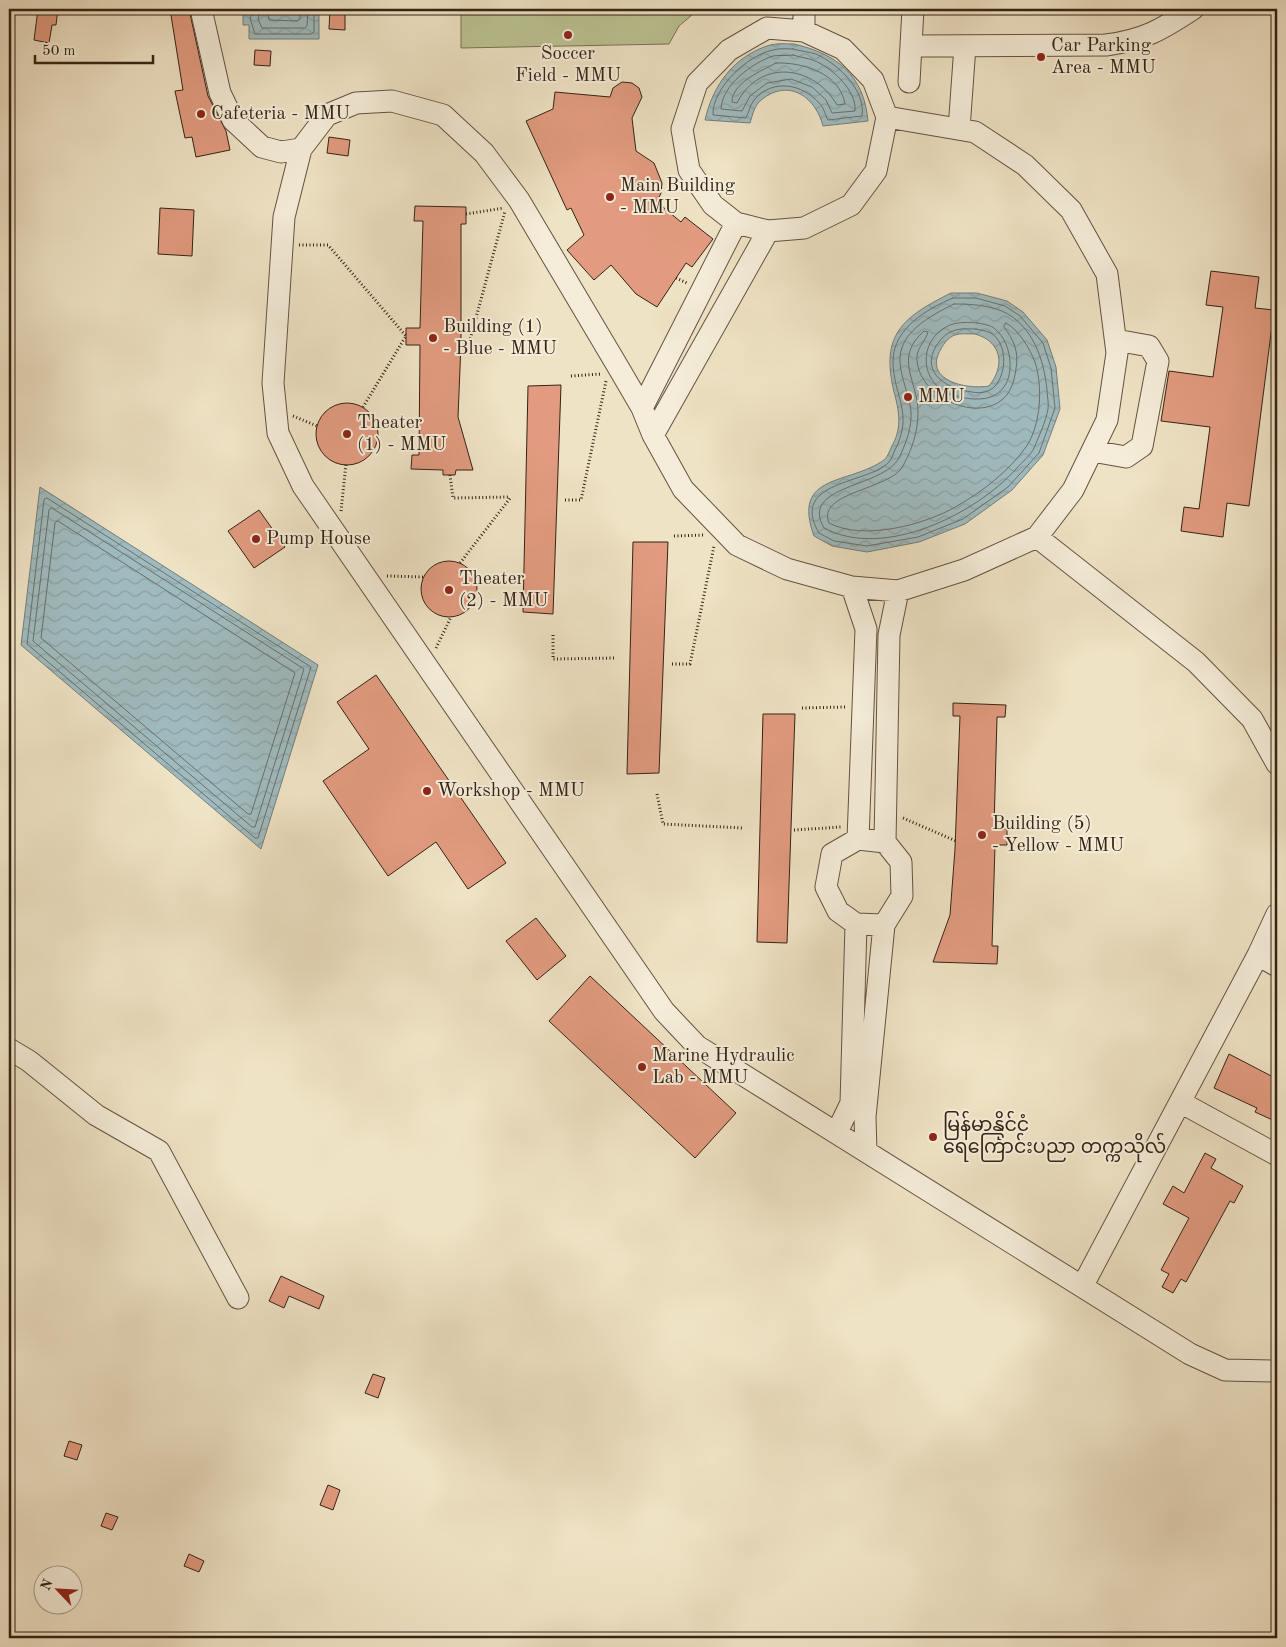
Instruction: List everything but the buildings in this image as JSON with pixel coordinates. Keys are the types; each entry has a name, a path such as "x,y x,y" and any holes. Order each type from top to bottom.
{"street":[{"path":"201,9 220,93 233,120 262,147 281,152 302,149"},
{"path":"804,9 804,31"},
{"path":"910,82 913,9"},
{"path":"911,46 1106,45 1133,42 1164,28 1193,9"},
{"path":"768,18 804,31 843,49 873,80 887,117 876,171 851,205 804,228 768,230 736,223 713,205 689,170 682,129 697,83 729,50 768,18"},
{"path":"959,129 965,46"},
{"path":"887,117 974,132 1025,165 1070,210 1107,274 1117,353 1108,420 1073,490 1037,537 964,570 898,591 852,587 788,569 737,545 683,489 653,434 642,408 519,200 484,153 443,115 392,101 356,103 327,115 302,149 284,217 273,383 278,433 303,486 664,1011 697,1046 1083,1285 1190,1354 1225,1370 1277,1371"},
{"path":"642,408 736,223"},
{"path":"653,434 768,230"},
{"path":"1092,451 1126,457 1142,446 1152,402 1158,361 1149,346 1116,340"},
{"path":"1037,537 1196,662 1252,719 1277,764"},
{"path":"852,587 866,629 858,833 832,854 826,887 838,911 856,924 884,925"},
{"path":"885,842 889,635 898,591"},
{"path":"858,833 885,842 901,862 902,896 884,925 866,1117 866,1151"},
{"path":"1083,1285 1258,955 1277,914"},
{"path":"837,1132 851,1103 856,924"},
{"path":"1258,955 1277,966"},
{"path":"9,1049 30,1061 96,1115 159,1151 238,1298"},
{"path":"1180,1102 1277,1155"}],"path":[{"path":"461,341 470,340 506,208 466,214"},
{"path":"282,245 328,245 406,336 363,407"},
{"path":"566,500 581,500 608,373 572,376"},
{"path":"338,537 346,464"},
{"path":"450,475 453,498 511,497 460,563"},
{"path":"672,664 690,664 714,545"},
{"path":"365,576 424,577"},
{"path":"428,667 450,617"},
{"path":"553,635 554,659 616,658"},
{"path":"802,708 863,707"},
{"path":"657,794 663,824 743,828"},
{"path":"885,818 903,818 956,841"},
{"path":"794,830 858,833"}],"green space":[{"name":"Soccer Field - MMU","path":"461,9 699,9 679,26 669,44 461,48"}],"water":[{"path":"250,9 319,9 319,39 249,39 249,25 243,25 243,12 249,12"},
{"path":"794,44 823,54 846,69 861,91 868,121 823,126 819,115 806,98 789,90 769,95 759,102 754,109 750,123 705,120 713,95 736,64 746,56 770,45"},
{"path":"951,293 977,293 1007,301 1023,312 1047,340 1056,367 1060,409 1043,455 1012,490 965,524 919,542 867,552 832,546 814,536 809,516 810,501 817,491 827,484 870,468 887,457 896,438 899,425 890,372 890,355 893,342 899,330 908,320","holes":["962,334 975,334 984,337 995,348 999,362 998,370 989,386 980,387 959,384 949,381 942,375 937,368 937,360 945,342 955,335"]},
{"path":"40,487 318,665 261,849 21,645"}],"place":[{"name":"Soccer Field - MMU","path":"568,35"},
{"name":"Car Parking Area - MMU","path":"1041,57"},
{"name":"Cafeteria - MMU","path":"201,114"},
{"name":"Main Building - MMU","path":"610,197"},
{"name":"Building (1) - Blue - MMU","path":"433,338"},
{"name":"MMU","path":"908,397"},
{"name":"Theater (1) - MMU","path":"347,434"},
{"name":"Pump House","path":"256,539"},
{"name":"Theater (2) - MMU","path":"449,590"},
{"name":"Workshop - MMU","path":"427,791"},
{"name":"Building (5) - Yellow - MMU","path":"982,835"},
{"name":"Marine Hydraulic Lab - MMU","path":"642,1067"},
{"name":"မြန်မာနိုင်ငံ ရေကြောင်းပညာ တက္ကသိုလ်","path":"933,1137"}]}
